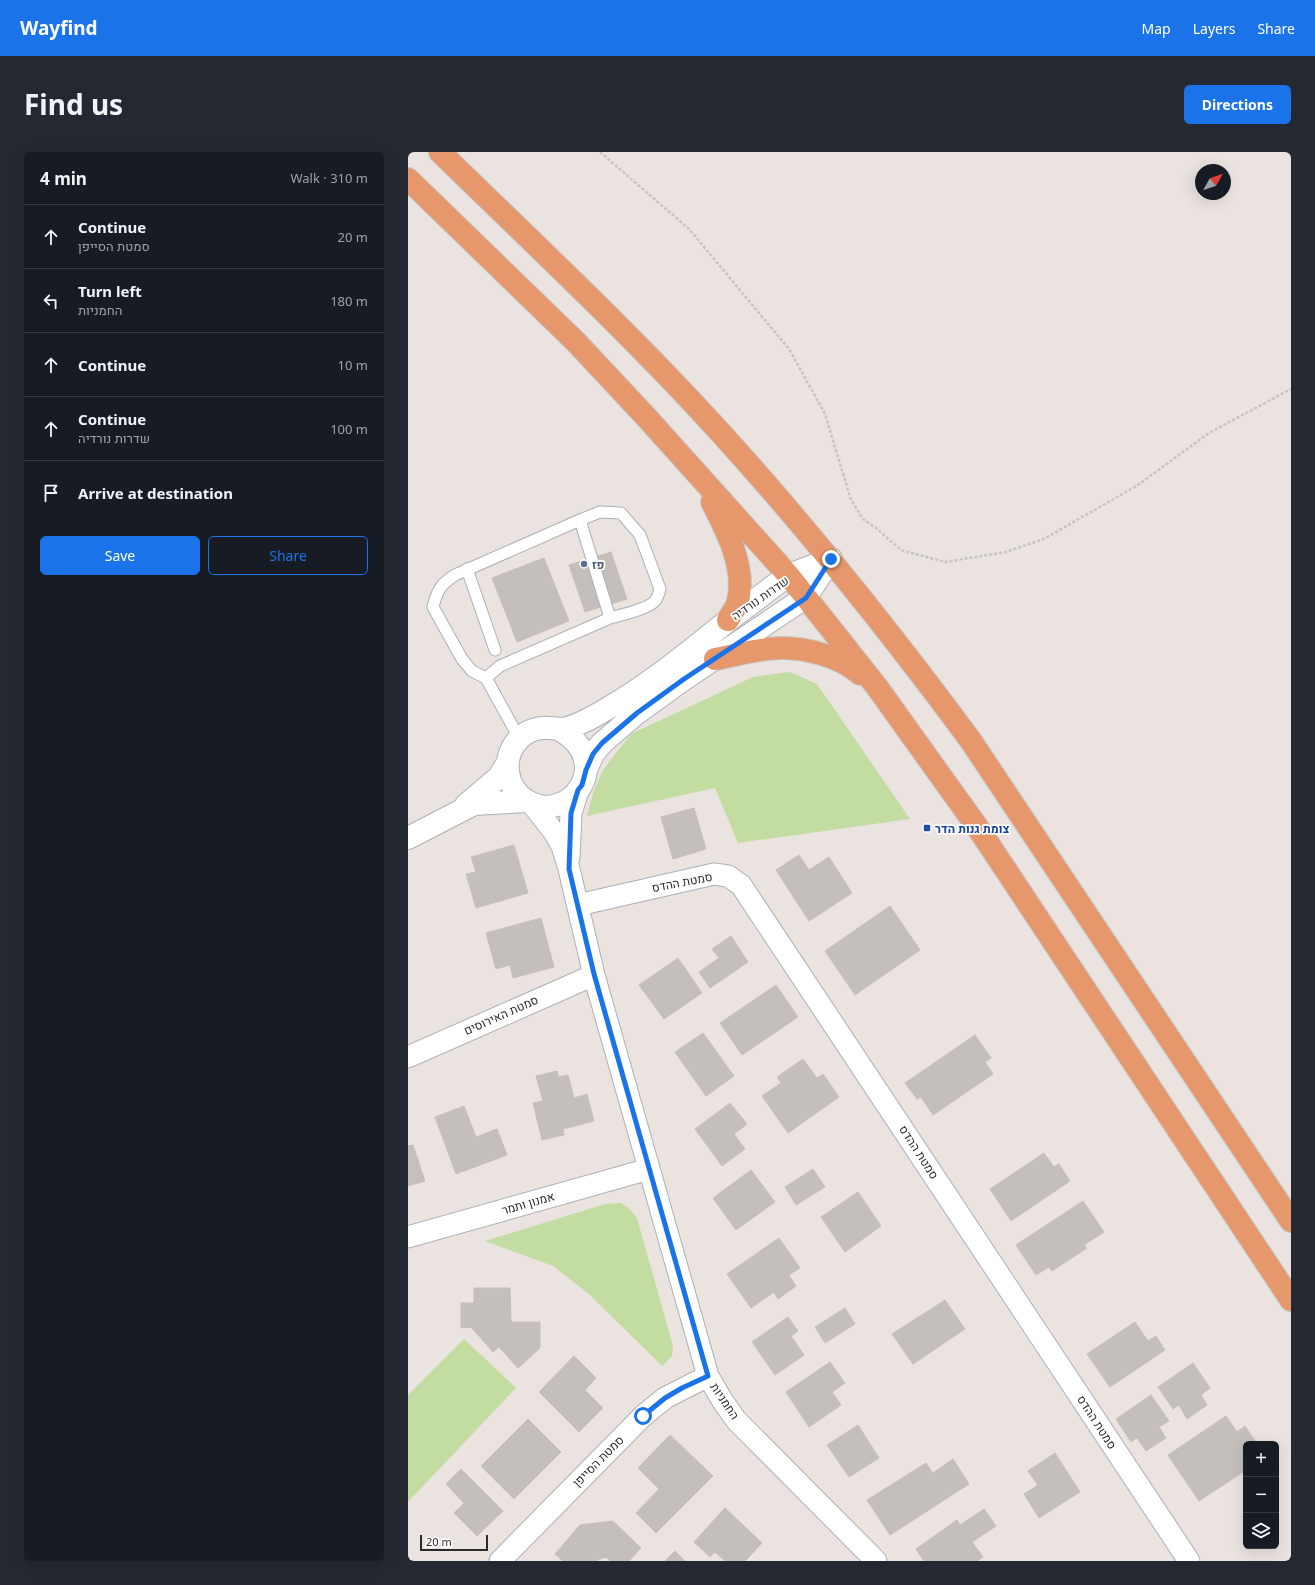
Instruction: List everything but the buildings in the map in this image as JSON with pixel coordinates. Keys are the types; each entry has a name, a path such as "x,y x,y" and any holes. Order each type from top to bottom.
{"highway":[{"path":"440,152 656,365 763,480 831,559 919,670 972,741 1291,1221"},
{"path":"408,179 576,342 789,576 877,687 978,828 1291,1300"},
{"path":"696,473 727,531 736,558 740,589 738,603 728,620"},
{"path":"715,659 763,650 783,648 816,652 856,670 877,687"}],"street":[{"name":"שדרות נורדיה","path":"560,730 580,724 621,701 669,667 728,620 789,576 831,559"},
{"name":"שדרות נורדיה","path":"586,770 593,754 602,743 619,728 678,683 806,598 831,559"},
{"path":"408,838 474,804 530,802 543,806 554,806 566,802 582,785 586,770 583,752 578,742 570,735 560,730 538,728 519,738 512,747 507,769 510,780 515,790 530,802"},
{"path":"458,811 481,794 499,777 508,762"},
{"name":"החמניות","path":"569,869 571,813 578,790"},
{"name":"החמניות","path":"530,802 554,832 562,846 578,904 594,974 708,1376 736,1420 876,1561"},
{"name":"סמטת ההדס","path":"578,904 714,874 728,876 741,884 1189,1561"},
{"name":"סמטת האירוסים","path":"408,1057 594,974"},
{"name":"אמנון ותמר","path":"408,1237 649,1170"},
{"name":"סמטת הסייפן","path":"500,1561 643,1416 665,1398 708,1376"}],"lane":[{"path":"486,678 500,666 610,618 655,602 659,595 660,589 640,535 621,513 600,512 580,520 467,569 446,581 436,592 434,606 462,659 472,671 486,678 519,738"},
{"path":"580,520 610,618"},
{"path":"467,569 495,650"}],"path":[{"path":"600,152 689,228 789,349 825,414 851,500 863,519 876,528 901,550 945,562 1006,552 1044,539 1138,485 1209,433 1291,389"}],"green space":[{"path":"790,672 817,684 910,819 738,843 715,788 587,816 594,790 603,770 631,734 753,677"},
{"path":"621,1203 629,1208 637,1218 673,1346 672,1356 662,1366 589,1294 553,1266 485,1241 605,1204"},
{"path":"464,1339 516,1388 408,1502 408,1395"}],"place":[{"name":"פז","path":"584,564"},
{"name":"צומת גנות הדר","path":"927,828"}],"route":[{"path":"643,1416 665,1398 708,1376 594,974 569,869 571,813 578,790 582,785 586,770 593,754 602,743 637,713 684,679 806,598 831,559"}]}
